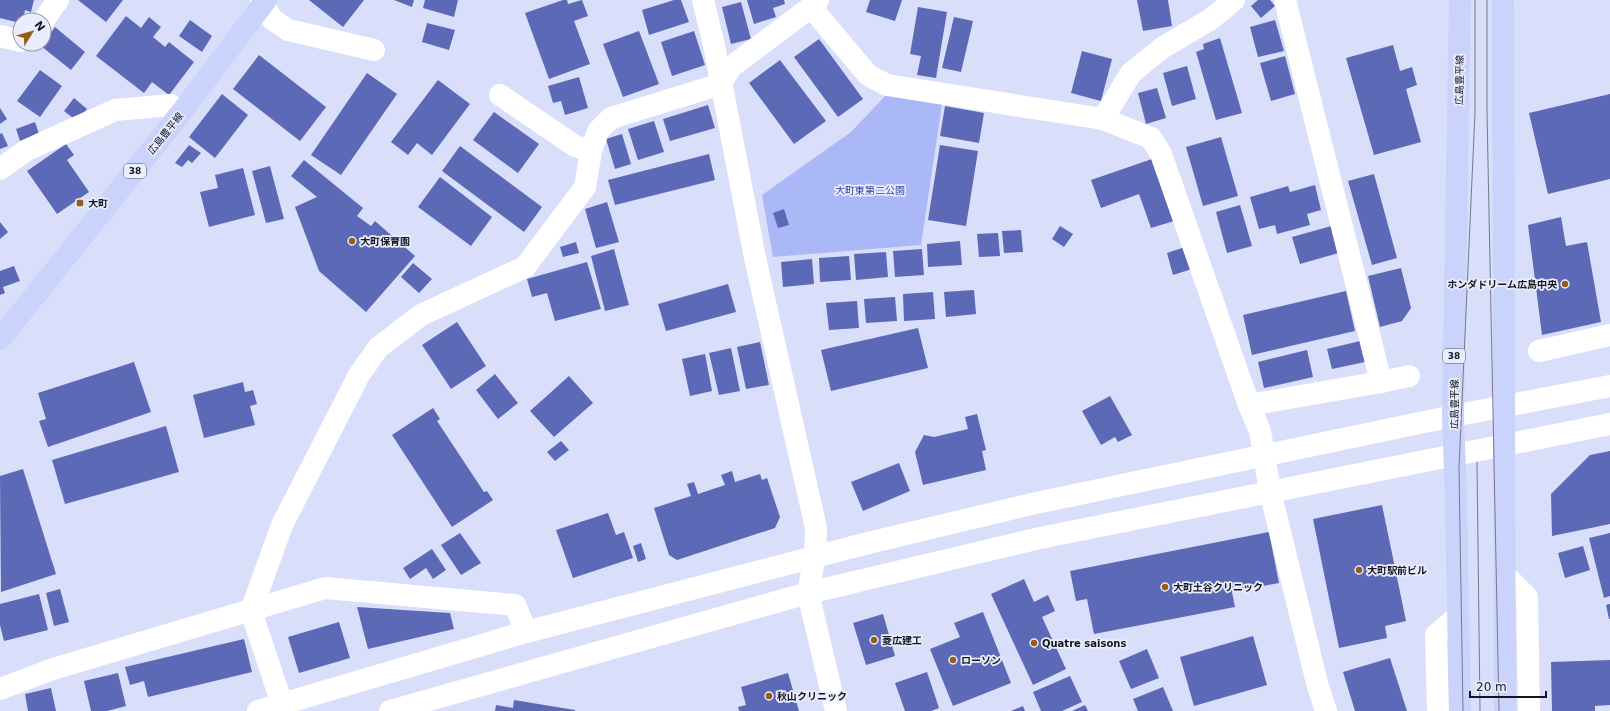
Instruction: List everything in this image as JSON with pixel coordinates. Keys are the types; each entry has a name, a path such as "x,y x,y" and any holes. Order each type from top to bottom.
{"main road":[{"name":"広島豊平線","path":"1460,0 1453,416 1460,711"},
{"path":"1503,0 1505,711"},
{"name":"広島豊平線","path":"0,339 181,113 264,1"}],"street":[{"path":"50,12 58,0"},
{"path":"703,0 714,44 755,258 816,528 815,556 808,593 836,711"},
{"path":"1103,119 1131,73 1162,48 1211,19 1234,0"},
{"path":"1285,0 1381,382"},
{"path":"264,1 272,19 288,30 374,50"},
{"path":"282,704 251,611 282,525 359,374 378,348 421,315 525,267 585,187 591,151 598,131 611,118 721,84 731,67 815,3 868,75 887,85 1103,119 1151,138 1160,154 1249,406 1260,431 1270,492 1317,683 1326,711"},
{"path":"0,36 12,38"},
{"path":"500,95 575,146 591,151"},
{"path":"0,169 27,150 115,110 170,105 181,113"},
{"path":"1539,351 1610,335"},
{"path":"1249,406 1410,376"},
{"path":"258,711 526,632 815,556 1036,503 1453,416 1610,386"},
{"path":"390,711 808,593 1040,538 1610,424"},
{"path":"1505,575 1527,597 1529,711"},
{"path":"0,689 53,669 325,588 515,605 526,632"},
{"path":"1438,711 1436,635 1458,616"}],"green space":[{"name":"大町東第二公園","path":"888,93 942,104 921,245 773,257 762,195 851,132"}],"building":[{"path":"0,0 34,0 31,12 25,10 25,12 12,12 12,21 0,18"},
{"path":"78,0 123,0 106,22"},
{"path":"309,0 364,0 343,27"},
{"path":"394,0 414,0 412,7"},
{"path":"425,0 458,0 454,17 423,8"},
{"path":"567,0 568,4 582,0 588,16 574,21 590,64 549,79 525,13"},
{"path":"674,0 681,0 689,22 649,35 642,10"},
{"path":"747,0 784,0 785,4 773,8 776,17 754,24"},
{"path":"870,0 902,0 895,21 866,12"},
{"path":"1137,0 1168,0 1172,26 1143,31"},
{"path":"1258,0 1270,0 1275,6 1261,18 1251,6"},
{"path":"741,2 751,39 731,44 722,7"},
{"path":"918,7 947,12 936,78 917,75 921,56 910,54"},
{"path":"126,16 141,28 149,17 161,27 153,37 165,47 169,42 194,62 169,95 152,82 144,93 96,56"},
{"path":"954,17 973,21 961,72 942,68"},
{"path":"190,20 212,36 202,52 179,36"},
{"path":"1275,20 1284,51 1258,57 1250,27"},
{"path":"427,23 455,30 449,50 422,42"},
{"path":"55,27 85,52 71,70 48,52 52,52 52,31"},
{"path":"639,31 659,84 623,97 603,44"},
{"path":"694,31 705,65 672,76 661,42"},
{"path":"1220,38 1242,113 1216,120 1196,52 1204,49 1203,44"},
{"path":"819,39 863,99 838,117 794,57"},
{"path":"1393,45 1400,71 1412,67 1417,85 1406,89 1421,142 1374,155 1346,58"},
{"path":"1082,51 1112,59 1101,101 1071,93"},
{"path":"259,55 326,107 300,141 233,89"},
{"path":"1285,56 1295,94 1271,101 1260,63"},
{"path":"780,60 826,121 794,144 749,83"},
{"path":"1187,66 1196,99 1172,106 1163,73"},
{"path":"40,70 62,86 40,117 17,101"},
{"path":"367,73 397,94 341,175 311,155"},
{"path":"579,77 588,108 565,115 561,101 553,103 548,86"},
{"path":"438,80 470,104 432,155 417,143 408,155 391,142"},
{"path":"1157,88 1166,118 1146,124 1138,93"},
{"path":"222,94 248,115 215,158 189,137"},
{"path":"1610,94 1610,179 1548,194 1529,113"},
{"path":"74,98 87,109 77,121 64,111"},
{"path":"708,105 715,128 670,141 663,119"},
{"path":"945,106 984,113 979,143 940,136"},
{"path":"0,108 7,119 0,124"},
{"path":"494,112 539,144 518,173 473,140"},
{"path":"654,121 664,152 638,160 628,129"},
{"path":"35,122 39,134 20,141 16,129"},
{"path":"2,133 8,146 0,149 0,134"},
{"path":"622,134 631,164 615,169 606,139"},
{"path":"1221,137 1238,196 1203,206 1186,147"},
{"path":"66,144 74,155 67,160 89,192 57,214 27,171"},
{"path":"189,145 201,153 192,163 188,160 182,167 175,163"},
{"path":"940,145 978,151 966,226 928,220"},
{"path":"460,146 542,207 524,232 442,171"},
{"path":"709,154 715,180 615,205 608,180"},
{"path":"1152,159 1174,221 1151,228 1139,194 1101,208 1091,180"},
{"path":"304,160 363,208 357,216 371,226 375,221 415,256 366,312 319,271 295,207 317,197 291,176"},
{"path":"270,166 284,219 266,223 252,171"},
{"path":"243,168 255,215 209,227 200,192 218,188 215,175"},
{"path":"1374,174 1397,258 1372,265 1348,181"},
{"path":"440,177 492,217 471,246 418,207"},
{"path":"1315,185 1321,210 1307,214 1310,225 1277,234 1275,225 1259,229 1250,197 1288,186 1290,192"},
{"path":"607,202 619,242 596,248 585,209"},
{"path":"1240,205 1252,246 1227,253 1216,212"},
{"path":"784,209 789,225 778,228 773,213"},
{"name":"ホンダドリーム広島中央","path":"1561,217 1566,246 1587,242 1601,322 1542,335 1528,225"},
{"path":"0,222 8,232 0,239"},
{"path":"1335,225 1342,252 1300,264 1292,237"},
{"path":"1060,226 1073,234 1064,247 1052,239"},
{"path":"1021,230 1023,252 1004,253 1002,231"},
{"path":"998,233 1000,256 979,257 977,234"},
{"path":"960,241 962,265 928,267 927,244"},
{"path":"576,242 579,253 563,257 560,247"},
{"path":"1185,247 1192,269 1173,275 1167,253"},
{"path":"614,249 629,305 605,311 591,256"},
{"path":"922,249 924,275 895,277 893,251"},
{"path":"886,252 888,277 856,280 854,254"},
{"path":"849,256 851,280 820,282 819,258"},
{"path":"812,259 814,284 783,287 781,262"},
{"path":"587,262 601,309 555,321 547,293 532,297 527,279"},
{"path":"413,263 432,279 419,293 401,277"},
{"path":"14,266 20,281 3,287 5,293 0,295 0,271"},
{"path":"1401,268 1411,308 1402,321 1380,327 1368,276"},
{"path":"728,284 736,312 666,331 658,304"},
{"path":"974,290 976,314 946,317 944,292"},
{"path":"1346,291 1355,331 1252,355 1243,315"},
{"path":"933,292 935,319 904,321 903,294"},
{"path":"895,297 897,321 866,323 864,299"},
{"path":"857,301 859,328 829,330 826,303"},
{"path":"457,322 486,366 451,389 422,345"},
{"path":"918,328 928,368 831,391 821,350"},
{"path":"1360,341 1365,362 1332,369 1327,349"},
{"path":"760,342 769,385 746,389 737,347"},
{"path":"731,348 740,391 719,395 709,353"},
{"path":"1307,350 1313,377 1264,388 1258,362"},
{"path":"705,354 712,391 690,396 682,359"},
{"path":"134,362 151,412 48,447 39,421 46,419 38,393"},
{"path":"495,374 518,403 498,419 476,390"},
{"path":"569,376 593,403 554,437 530,411"},
{"path":"243,382 245,392 253,390 257,404 250,406 255,425 204,438 193,395"},
{"path":"1110,396 1132,435 1118,442 1115,437 1101,445 1082,411"},
{"path":"433,408 440,419 437,421 484,492 487,491 493,500 452,527 392,435"},
{"path":"977,414 986,450 982,451 986,470 923,485 915,452 924,435 934,437 968,429 965,417"},
{"path":"166,426 179,472 65,504 52,460"},
{"path":"561,441 569,450 555,461 547,452"},
{"path":"1610,451 1610,524 1552,536 1551,494 1590,455"},
{"path":"899,463 910,491 863,511 851,482"},
{"path":"23,469 56,574 1,592 0,476"},
{"path":"732,471 735,482 760,474 762,480 767,478 780,517 775,528 677,560 669,555 654,508 691,496 687,484 694,482 698,494 725,485 721,475"},
{"name":"大町駅前ビル","path":"1382,505 1406,621 1385,626 1387,638 1339,648 1313,519"},
{"path":"608,513 616,535 624,532 633,558 573,578 556,530"},
{"name":"大町土谷クリニック","path":"1269,532 1279,583 1232,592 1235,607 1094,634 1087,599 1076,601 1070,571"},
{"path":"460,533 481,563 461,575 441,545"},
{"path":"1610,533 1610,596 1604,598 1589,538"},
{"path":"641,543 646,559 638,562 633,546"},
{"path":"1583,546 1590,570 1565,578 1558,553"},
{"path":"432,549 446,570 433,579 426,568 410,579 403,568"},
{"name":"Quatre saisons","path":"1024,579 1034,602 1048,595 1055,611 1042,617 1066,669 1033,685 991,594"},
{"path":"60,589 69,622 54,626 46,593"},
{"path":"39,594 48,630 4,641 0,625 0,604"},
{"path":"1610,604 1610,619 1609,619 1606,605"},
{"path":"357,607 450,613 454,629 368,649"},
{"path":"983,612 1011,683 953,706 930,649 960,637 954,623"},
{"name":"菱広建工","path":"883,614 895,656 866,665 853,623"},
{"path":"339,622 350,658 299,673 288,637"},
{"path":"1253,636 1267,685 1194,706 1180,657"},
{"path":"244,639 252,672 148,697 144,681 130,685 125,667"},
{"path":"1147,649 1159,678 1131,689 1119,661"},
{"path":"1390,658 1407,711 1355,711 1343,672"},
{"path":"1610,660 1610,705 1595,706 1595,711 1552,711 1551,662"},
{"path":"927,672 939,708 931,711 905,711 895,683"},
{"path":"118,673 126,706 107,711 91,711 84,681"},
{"name":"秋山クリニック","path":"788,673 799,711 739,711 738,707 746,705 741,687"},
{"path":"1070,676 1082,702 1062,711 1041,711 1033,692"},
{"path":"1163,687 1173,711 1138,711 1133,699"},
{"path":"51,688 56,711 28,711 25,694"},
{"path":"514,700 575,711 495,711 496,705 513,708"},
{"path":"1085,705 1088,711 1072,711"},
{"path":"1023,706 1025,711 1011,711"}],"tram line":[{"path":"1463,711 1459,468 1475,112 1475,0"},
{"path":"1487,0 1487,112 1499,711"},
{"path":"1477,462 1480,711"}],"place":[{"name":"大町","path":"80,203"},
{"name":"大町保育園","path":"352,241"},
{"name":"ホンダドリーム広島中央","path":"1565,284"},
{"name":"大町駅前ビル","path":"1359,570"},
{"name":"大町土谷クリニック","path":"1165,587"},
{"name":"菱広建工","path":"874,640"},
{"name":"Quatre saisons","path":"1034,643"},
{"name":"ローソン","path":"953,660"},
{"name":"秋山クリニック","path":"769,696"}]}
